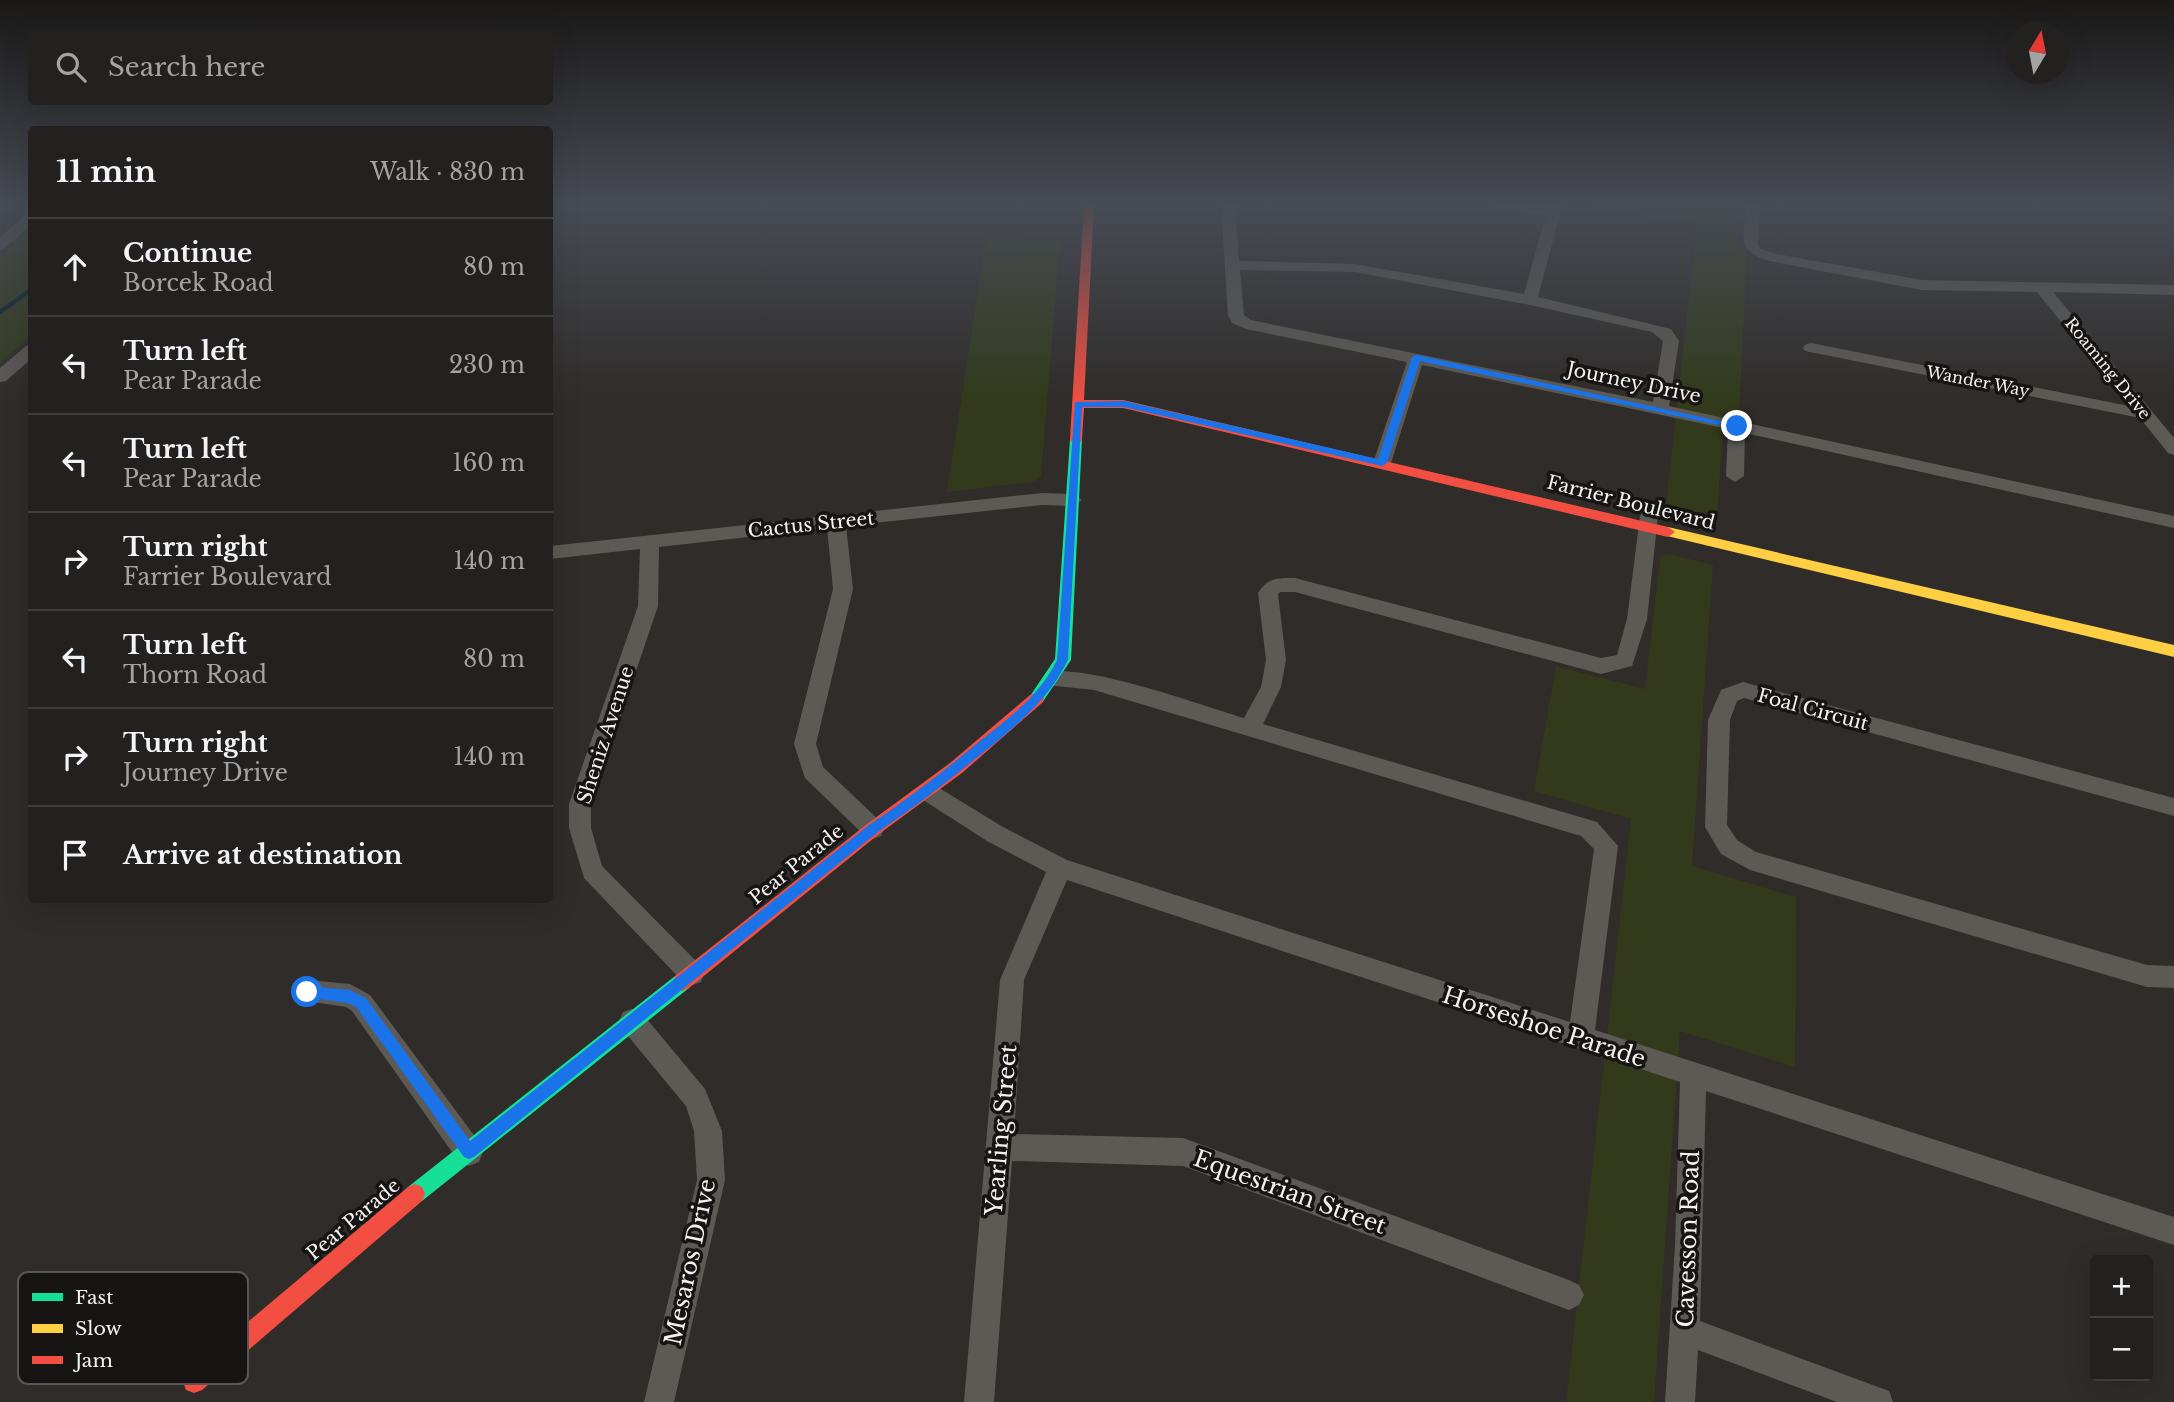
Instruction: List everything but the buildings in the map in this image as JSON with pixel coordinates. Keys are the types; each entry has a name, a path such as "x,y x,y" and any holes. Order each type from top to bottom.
{"street":[{"name":"Pear Parade","path":"248,1335 374,1227 632,1021 873,829 928,792 1028,708 1054,679 1063,660 1085,271"},
{"name":"Journey Drive","path":"1234,271 1238,320 2174,522"},
{"path":"1374,271 1530,300 1648,325 1665,332 1671,341 1660,409"},
{"path":"1530,300 1538,271"},
{"path":"1854,271 1922,285 2174,290"},
{"name":"Roaming Drive","path":"2042,288 2174,449"},
{"name":"Wander Way","path":"1811,348 2144,414"},
{"path":"0,377 28,352"},
{"path":"1384,457 1417,357"},
{"name":"Farrier Boulevard","path":"1078,399 1124,404 1384,457 2174,651"},
{"path":"1735,476 1737,426"},
{"name":"Cactus Street","path":"553,552 1042,499 1073,500"},
{"path":"836,521 842,589 805,744 813,772 873,829"},
{"name":"Farrier Boulevard","path":"1648,522 2174,635"},
{"path":"1249,729 1271,687 1276,660 1268,593 1275,585 1295,585 1601,666 1625,661 1637,619 1648,522"},
{"name":"Sheniz Avenue","path":"650,541 648,606 580,804 580,828 593,871 616,898 692,974"},
{"path":"1054,679 1094,682 1589,830 1606,846 1581,1039"},
{"name":"Foal Circuit","path":"2174,807 1743,691 1728,696 1719,720 1716,827 1729,847 1749,860 2147,976 2174,977"},
{"name":"Horseshoe Parade","path":"928,792 995,834 1060,868 2174,1231"},
{"name":"Yearling Street","path":"979,1402 1012,980 1060,868"},
{"path":"307,992 350,996 361,1003 469,1152"},
{"name":"Mesaros Drive","path":"632,1021 696,1098 708,1131 711,1180 659,1402"},
{"name":"Cavesson Road","path":"1680,1402 1693,1076"},
{"name":"Equestrian Street","path":"999,1147 1183,1152 1569,1295"},
{"path":"1684,1330 1878,1402"}],"green space":[{"path":"0,271 28,271 28,339 0,363"},
{"path":"981,271 1058,271 1041,477 1033,482 947,492"},
{"path":"1692,271 1746,271 1739,415 1724,413 1717,516 1666,505"},
{"path":"1669,554 1713,565 1692,866 1796,897 1795,1067 1680,1031 1654,1402 1566,1402 1631,819 1534,791 1556,666 1645,689 1660,557"}],"waterway":[{"path":"0,312 28,292"}],"traffic: fast":[{"path":"1036,699 1063,660 1076,439"},
{"path":"415,1194 682,982"}],"traffic: slow":[{"path":"1668,532 2174,651"}],"traffic: jam":[{"path":"1076,439 1085,271"},
{"path":"1078,404 1123,404 1668,532"},
{"path":"682,982 873,829 956,768 1036,699"},
{"path":"248,1336 415,1194"}],"route":[{"path":"307,992 350,996 361,1003 469,1152 873,829 928,792 1028,708 1054,679 1063,660 1078,404 1124,404 1382,463 1417,357 1737,426"}]}
